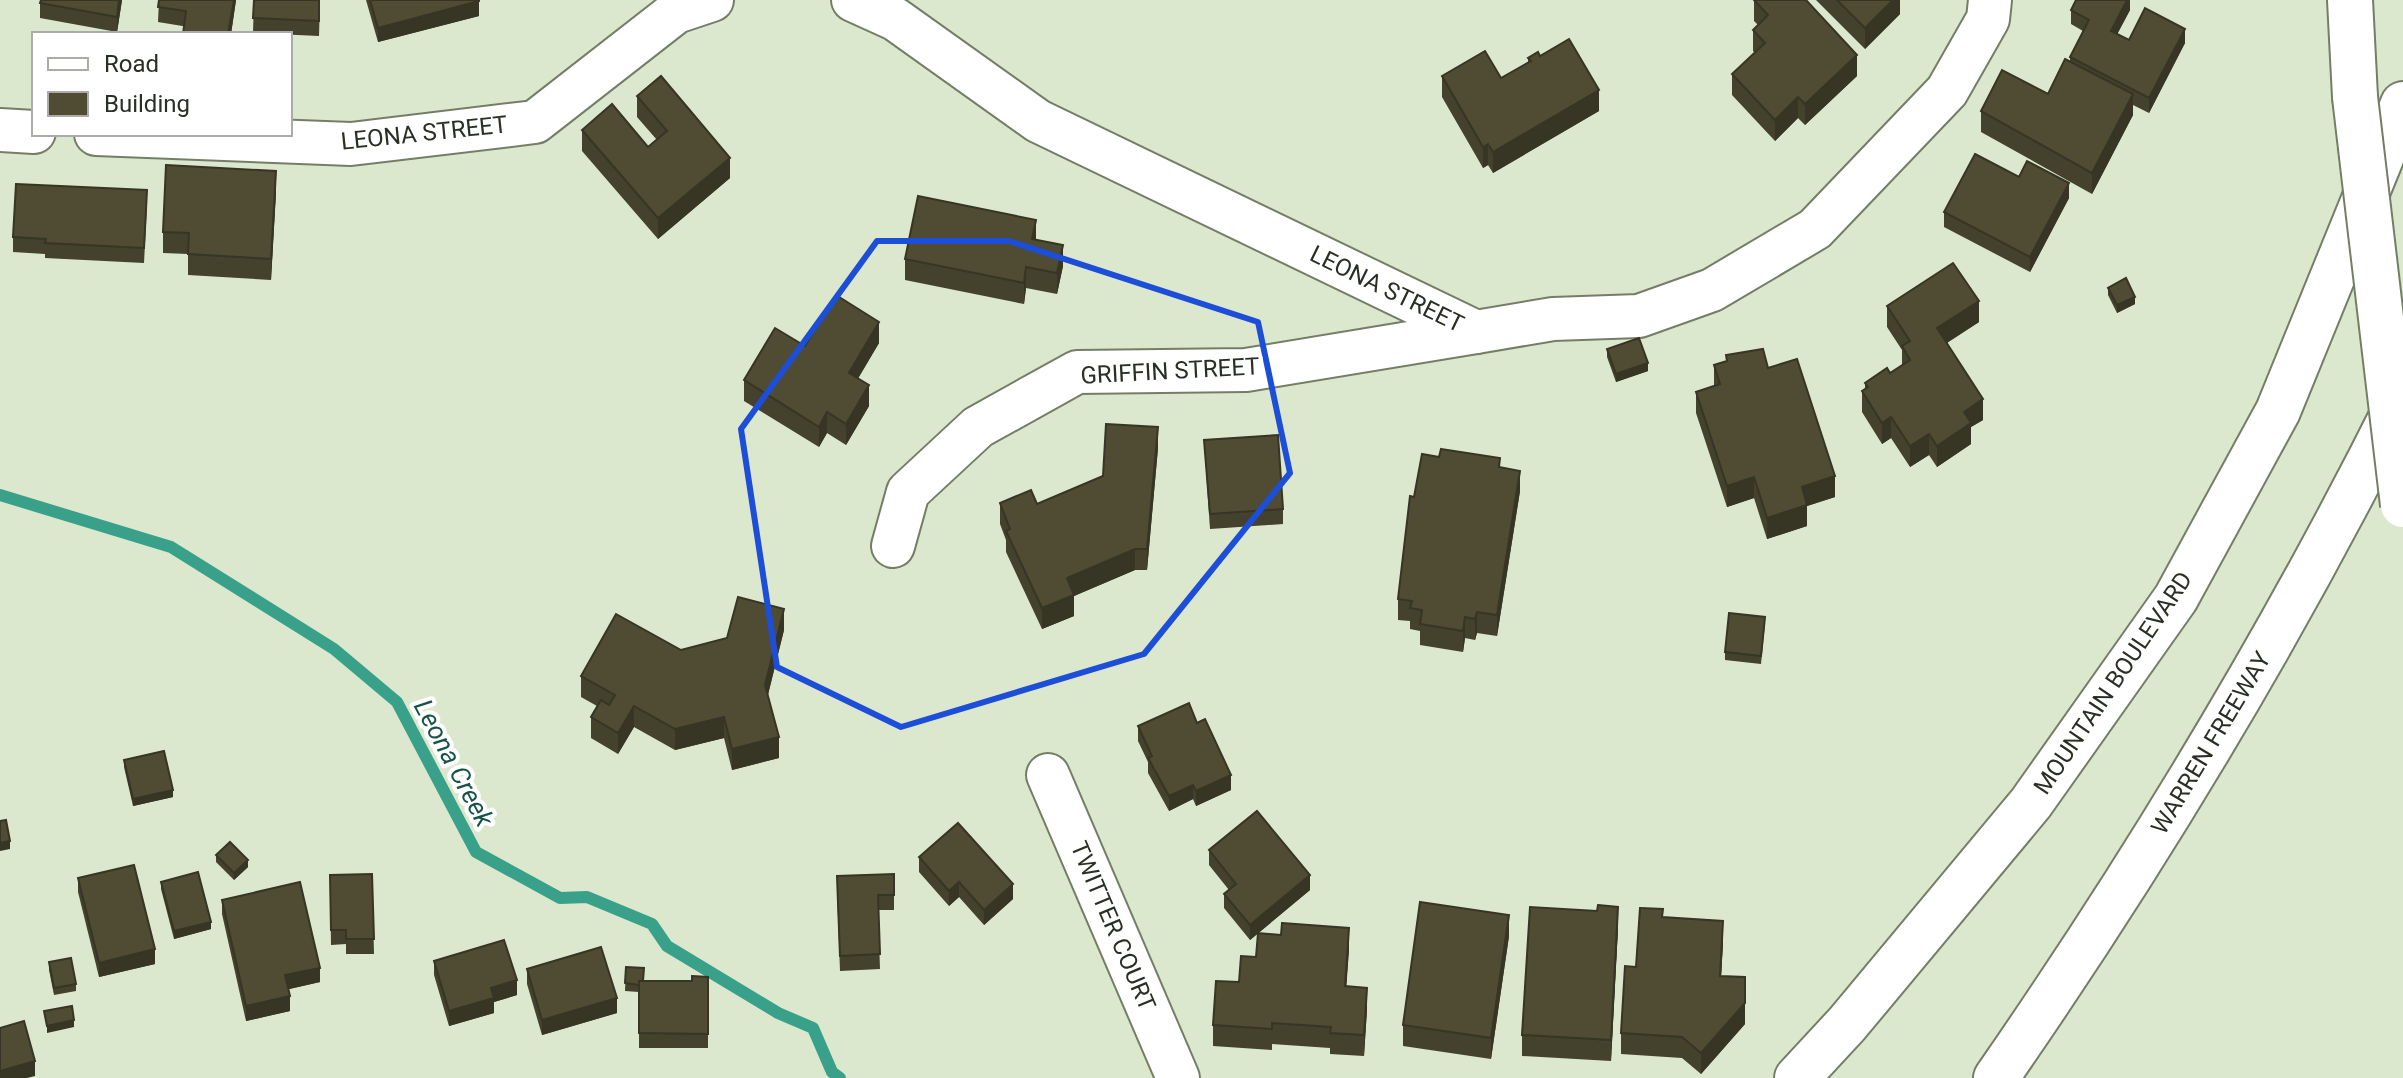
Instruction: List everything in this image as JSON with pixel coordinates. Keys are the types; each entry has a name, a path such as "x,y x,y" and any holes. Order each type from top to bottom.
{"main road":[{"path":"2350,0 2355,97 2403,505"},
{"name":"MOUNTAIN BOULEVARD","path":"1797,1078 1847,1024 2031,803 2176,598 2278,411 2403,104"},
{"name":"WARREN FREEWAY","path":"1996,1078 2167,820 2263,657 2351,498 2403,394"}],"street":[{"name":"LEONA STREET","path":"147,136 351,144 535,122 676,12 712,0"},
{"name":"LEONA STREET","path":"853,0 895,19 1038,121 1476,332 1553,319 1639,316 1712,290 1815,229 1947,91 1988,19 1990,0"},
{"path":"0,130 32,132"},
{"name":"GRIFFIN STREET","path":"893,546 908,492 978,427 1077,372 1246,370 1476,332"},
{"name":"TWITTER COURT","path":"1048,775 1178,1078"}],"highlighted area":[{"path":"877,241 1009,241 1258,322 1290,473 1144,654 901,727 777,667 741,429"}],"building":[{"path":"41,0 119,0 117,17 40,3"},
{"path":"159,0 234,0 228,32 183,32 186,11 158,7"},
{"path":"254,0 319,0 319,21 253,18"},
{"path":"370,0 479,0 479,1 378,28"},
{"path":"1754,0 1806,0 1857,55 1805,104 1798,97 1775,120 1732,74 1765,43 1753,30 1768,15"},
{"path":"1837,0 1893,0 1865,28"},
{"path":"2076,0 2127,0 2111,31 2129,40 2145,8 2185,29 2149,98 2070,57 2089,20 2071,10"},
{"path":"1569,39 1599,90 1493,152 1488,144 1483,147 1442,76 1485,51 1501,78 1531,61 1528,58 1538,52 1540,56"},
{"path":"2065,59 2133,94 2092,173 1981,111 2002,70 2048,94"},
{"path":"661,76 730,158 658,218 582,130 612,104 648,147 667,131 637,96"},
{"path":"1975,154 2019,177 2027,161 2069,183 2030,257 1944,212"},
{"path":"166,165 276,171 271,259 188,254 189,233 163,232"},
{"path":"16,184 147,190 144,248 45,243 46,239 13,237"},
{"path":"918,196 1036,220 1032,239 1063,245 1057,273 1026,267 1024,283 905,259"},
{"path":"1953,263 1979,301 1937,328 1983,399 1964,412 1971,423 1937,446 1929,434 1910,446 1891,417 1882,423 1862,391 1868,387 1865,383 1887,368 1890,373 1910,360 1902,346 1910,341 1887,306"},
{"path":"2126,278 2135,297 2117,305 2108,288"},
{"path":"836,295 879,322 849,373 869,385 846,424 827,412 819,427 744,380 775,328 805,346"},
{"path":"1639,338 1648,363 1616,374 1607,349"},
{"path":"1763,349 1768,368 1797,359 1835,476 1802,487 1807,505 1767,518 1754,477 1727,486 1696,392 1720,384 1714,365 1727,361 1726,355"},
{"path":"1106,424 1158,427 1147,549 1135,549 1067,578 1074,595 1042,608 1006,531 1010,529 1000,503 1031,490 1037,504 1103,476"},
{"path":"1278,435 1283,509 1210,514 1204,440"},
{"path":"1441,449 1500,458 1499,467 1520,471 1497,615 1477,612 1475,619 1465,617 1463,631 1420,624 1422,610 1410,608 1412,601 1398,599 1410,496 1414,497 1422,454 1439,457"},
{"path":"738,597 784,609 765,685 779,737 732,749 724,717 675,729 634,706 618,733 591,717 601,700 609,705 615,695 581,676 616,614 681,650 727,638"},
{"path":"1729,613 1765,617 1761,656 1725,652"},
{"path":"1189,703 1197,723 1205,719 1231,775 1196,791 1193,785 1169,796 1148,758 1152,756 1138,726"},
{"path":"164,751 173,790 133,799 124,760"},
{"path":"1257,811 1310,875 1250,925 1224,894 1236,884 1209,850"},
{"path":"6,820 10,841 0,843 0,821"},
{"path":"958,823 1013,884 984,910 959,882 949,891 919,857"},
{"path":"230,842 248,860 234,873 216,855"},
{"path":"134,865 155,949 99,963 78,878"},
{"path":"198,872 211,922 174,931 161,882"},
{"path":"372,874 374,939 346,939 346,930 331,930 330,875"},
{"path":"894,874 894,895 878,895 880,954 840,956 837,876"},
{"path":"300,882 320,968 285,975 290,996 246,1006 222,900"},
{"path":"1420,902 1509,915 1491,1038 1403,1025"},
{"path":"1598,905 1618,907 1611,1040 1522,1035 1530,907 1597,911"},
{"path":"1640,908 1663,909 1662,917 1723,921 1720,976 1745,977 1745,1003 1701,1053 1682,1037 1621,1033 1625,966 1636,967"},
{"path":"1282,923 1349,928 1345,986 1367,988 1364,1035 1330,1033 1331,1027 1272,1023 1272,1029 1213,1025 1216,981 1239,982 1241,956 1256,957 1258,933 1281,935"},
{"path":"504,940 517,980 491,988 494,998 449,1011 434,961"},
{"path":"601,947 617,998 542,1020 527,969"},
{"path":"71,958 76,984 54,988 49,962"},
{"path":"626,967 644,968 643,981 639,981 639,985 625,983"},
{"path":"692,976 708,977 708,1034 639,1033 639,981 692,981"},
{"path":"72,1006 74,1020 47,1026 44,1011"},
{"path":"24,1021 35,1061 0,1071 0,1028"}],"waterway":[{"name":"Leona Creek","path":"0,495 171,547 334,649 397,702 476,852 560,898 587,897 652,924 667,946 778,1013 813,1028 832,1072 840,1078"}]}
